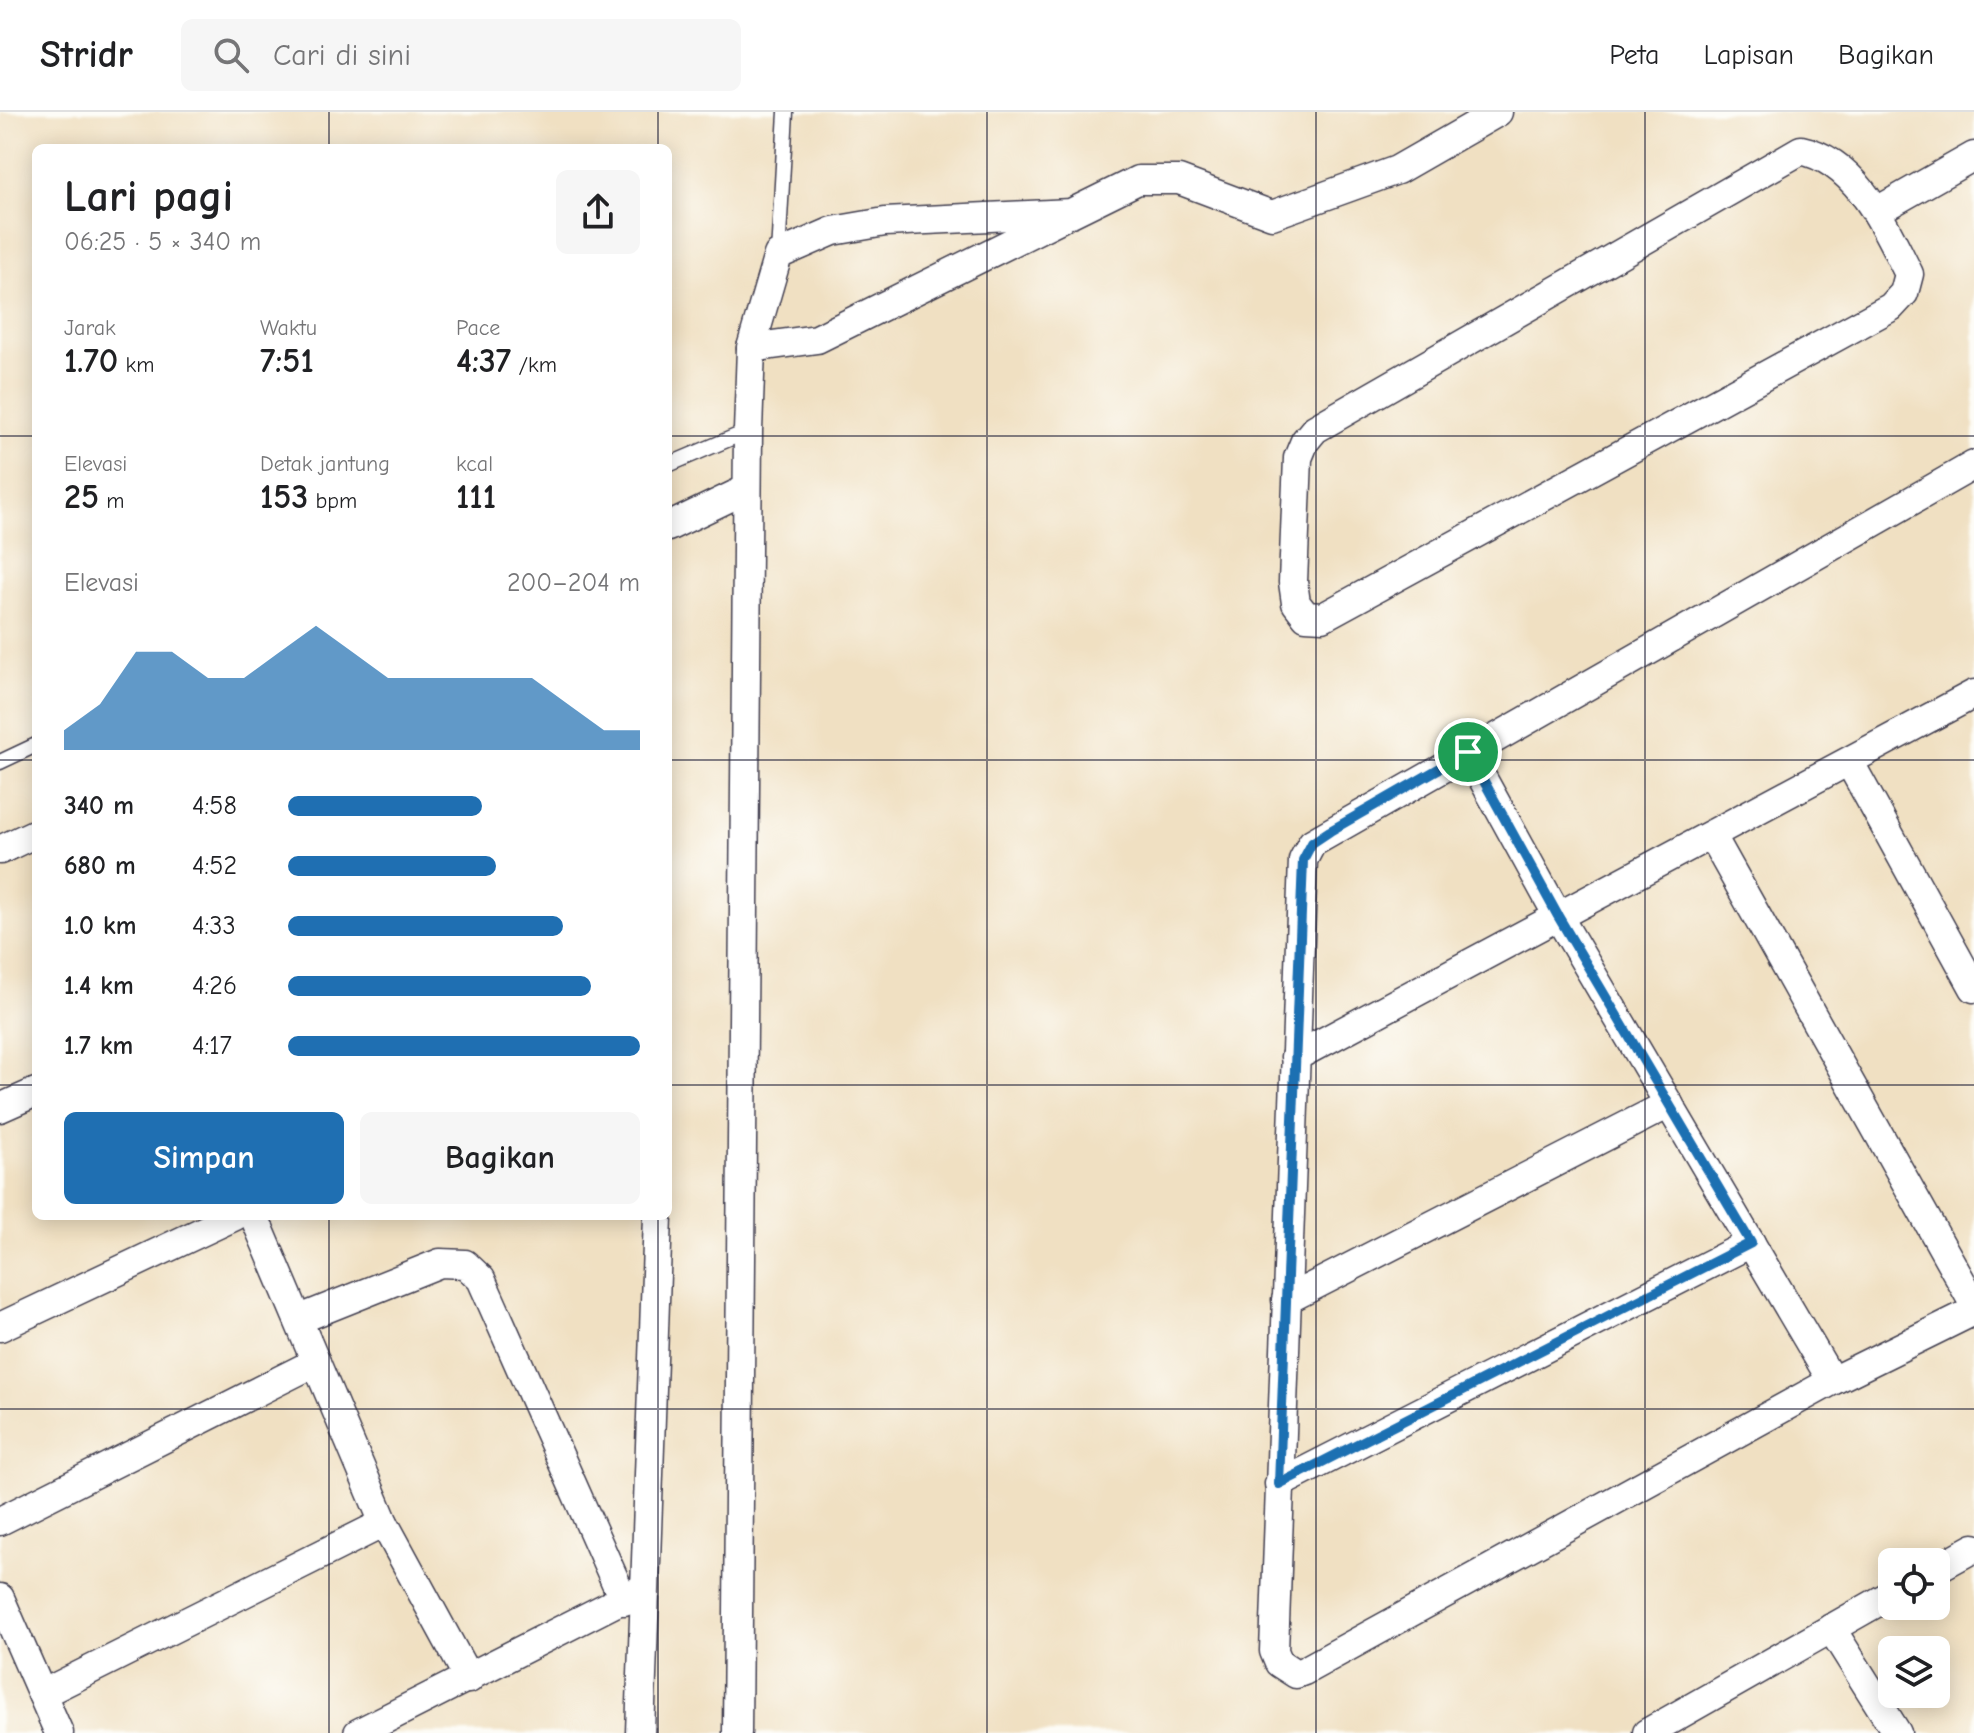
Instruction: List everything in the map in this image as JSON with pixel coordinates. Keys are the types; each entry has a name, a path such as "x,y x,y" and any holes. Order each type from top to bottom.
{"street":[{"path":"751,348 817,339 1138,180 1179,180 1272,215 1397,170 1498,112"},
{"path":"1801,150 1820,154 1835,164 1877,211 1909,274 1904,293 1891,307 1323,617 1306,616 1296,603 1293,582 1298,458 1315,429 1334,415 1801,150"},
{"path":"1877,211 1974,156"},
{"path":"737,1733 747,489 751,348 778,255 833,231 885,222 1071,213"},
{"path":"1974,465 1312,843 1303,860 1295,1057 1274,1651 1279,1663 1296,1674 1832,1381 1974,1311"},
{"path":"672,525 747,489"},
{"path":"1295,1057 1974,694"},
{"path":"1468,752 1558,916 1832,1381"},
{"path":"1850,763 1974,988"},
{"path":"0,850 32,835"},
{"path":"1712,836 1974,1304"},
{"path":"0,1108 32,1094"},
{"path":"1286,1300 1669,1104"},
{"path":"0,1327 227,1220"},
{"path":"256,1220 384,1523 469,1679"},
{"path":"640,1733 634,1594 658,1220"},
{"path":"1279,1484 1751,1243"},
{"path":"300,1319 440,1263 465,1264 481,1279 634,1594"},
{"path":"0,1521 316,1362"},
{"path":"42,1694 384,1523"},
{"path":"1950,1561 1974,1548"},
{"path":"358,1733 634,1594"},
{"path":"0,1598 42,1694 49,1730"},
{"path":"1663,1729 1878,1602"},
{"path":"1831,1628 1897,1733"}],"lane":[{"path":"778,255 786,112"},
{"path":"672,463 748,431"},
{"path":"0,762 32,747"}],"route":[{"path":"1468,752 1558,916 1751,1243 1279,1484 1303,860 1312,843 1330,831 1468,752"}]}
